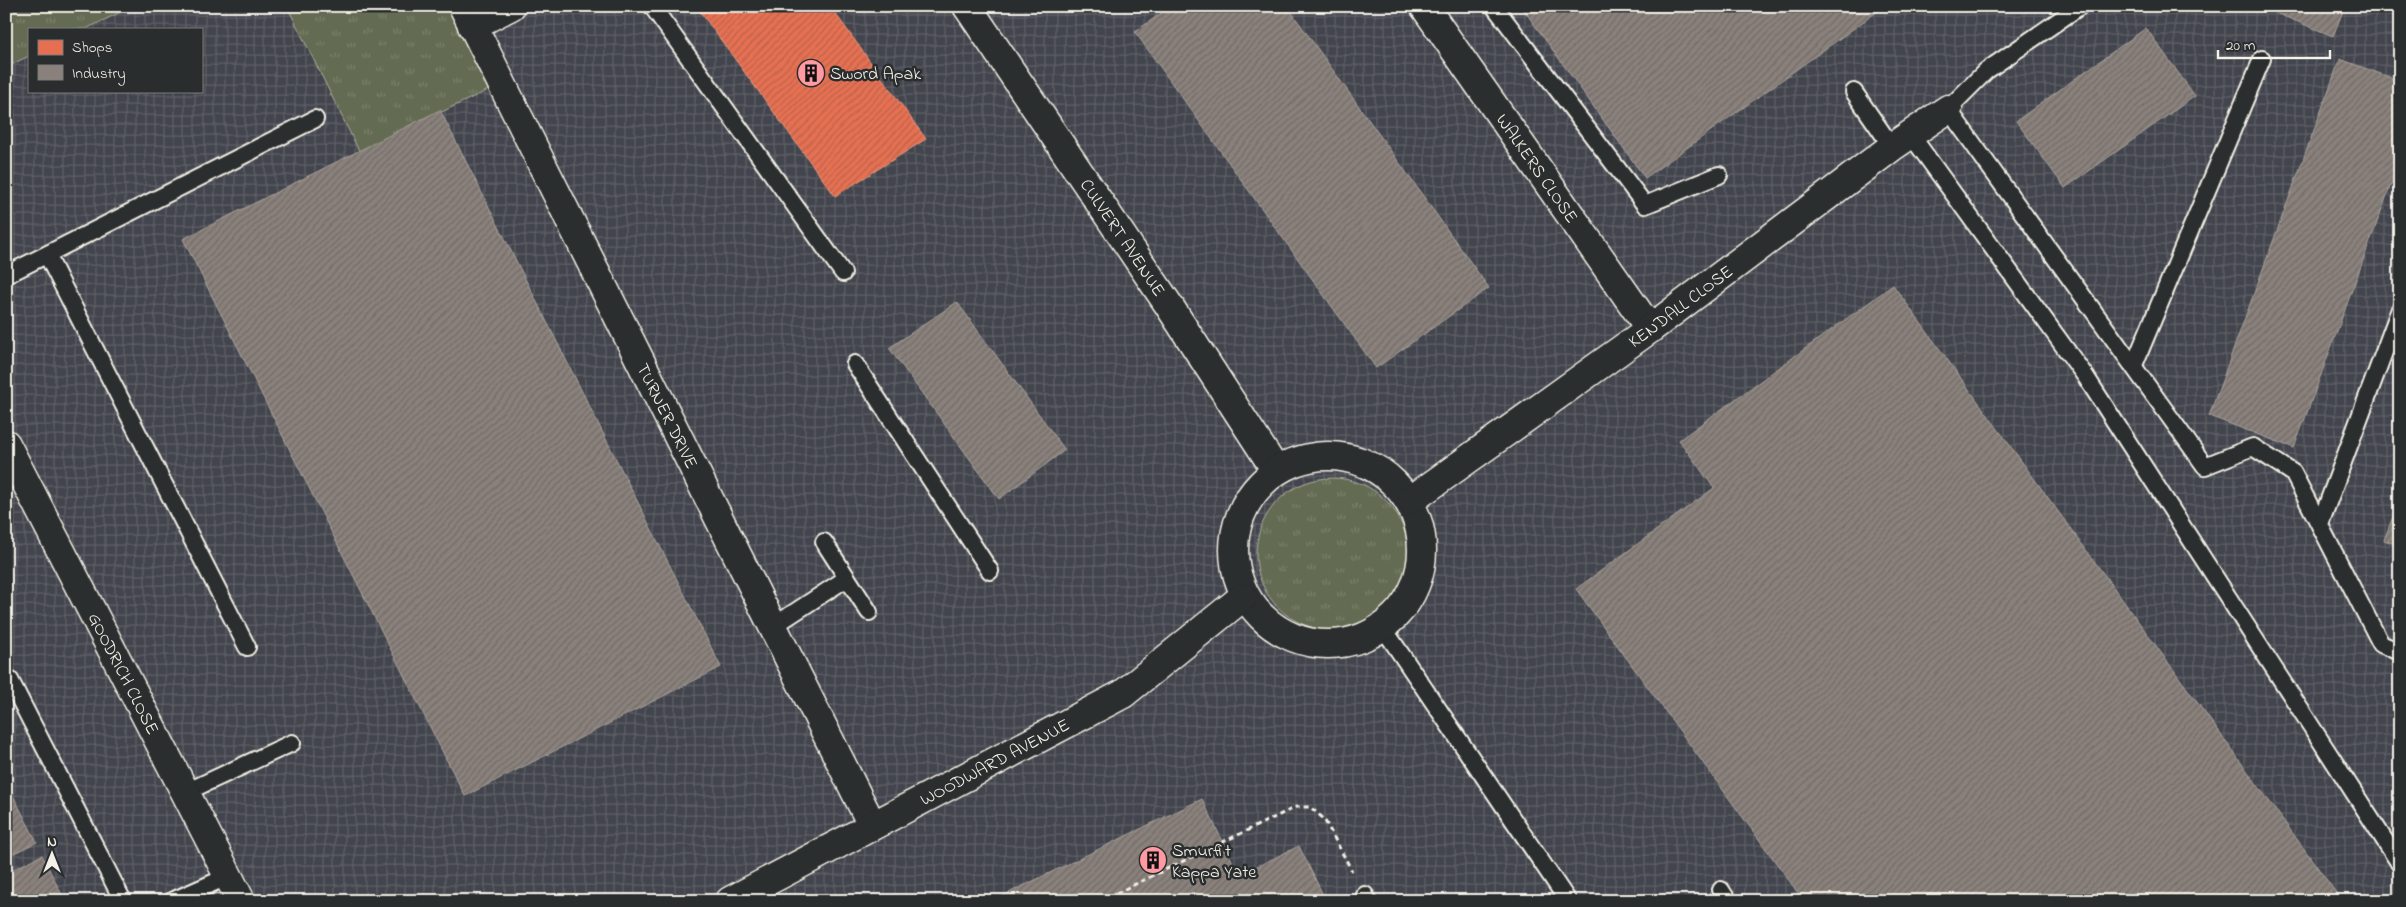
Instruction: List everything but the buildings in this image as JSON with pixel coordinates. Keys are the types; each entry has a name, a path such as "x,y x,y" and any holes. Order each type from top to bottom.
{"street":[{"path":"467,16 510,6"},
{"name":"CULVERT AVENUE","path":"967,6 1168,304 1275,469"},
{"name":"WALKERS CLOSE","path":"1424,6 1650,329"},
{"name":"TURNER DRIVE","path":"467,16 872,825"},
{"name":"KENDALL CLOSE","path":"1411,500 1650,329 1901,141 1948,109"},
{"name":"GOODRICH CLOSE","path":"6,444 241,901"},
{"path":"1336,454 1377,467 1411,500 1425,553 1414,596 1384,629 1331,646 1280,634 1243,597 1231,553 1238,514 1275,469 1336,454"},
{"name":"WOODWARD AVENUE","path":"730,901 1123,694 1243,597"}],"lane":[{"path":"652,6 843,273"},
{"path":"1494,6 1645,205 1719,175"},
{"path":"2080,6 1986,71 1948,109 2205,466 2253,447 2293,473 2381,644 2400,652"},
{"path":"2134,365 2262,59"},
{"path":"1854,92 1901,141 2086,377 2400,864"},
{"path":"6,275 315,119"},
{"path":"47,255 247,646"},
{"path":"2320,524 2400,309"},
{"path":"855,364 990,572"},
{"path":"824,542 869,612"},
{"path":"772,627 847,578"},
{"path":"1384,629 1568,901"},
{"path":"10,680 123,901"},
{"path":"186,792 292,744"},
{"path":"172,901 229,876"}],"path":[{"path":"1100,901 1296,807 1310,807 1324,819 1366,898"}],"shaded area":[{"path":"6,6 2400,6 2400,901 6,901"}],"green space":[{"path":"6,6 133,6 88,28 28,28 28,56 6,67"},
{"path":"287,6 463,6 501,84 359,151"},
{"path":"1332,478 1347,479 1361,483 1374,490 1386,500 1396,512 1403,525 1407,539 1407,569 1403,583 1396,596 1386,608 1374,618 1361,625 1347,629 1332,630 1317,629 1303,625 1290,618 1278,608 1268,596 1261,583 1257,569 1256,554 1257,539 1261,525 1268,512 1278,500 1290,490 1303,483 1317,479"}],"place":[{"name":"Sword Apak","path":"811,73"},
{"name":"Smurfit Kappa Yate","path":"1153,860"}]}
